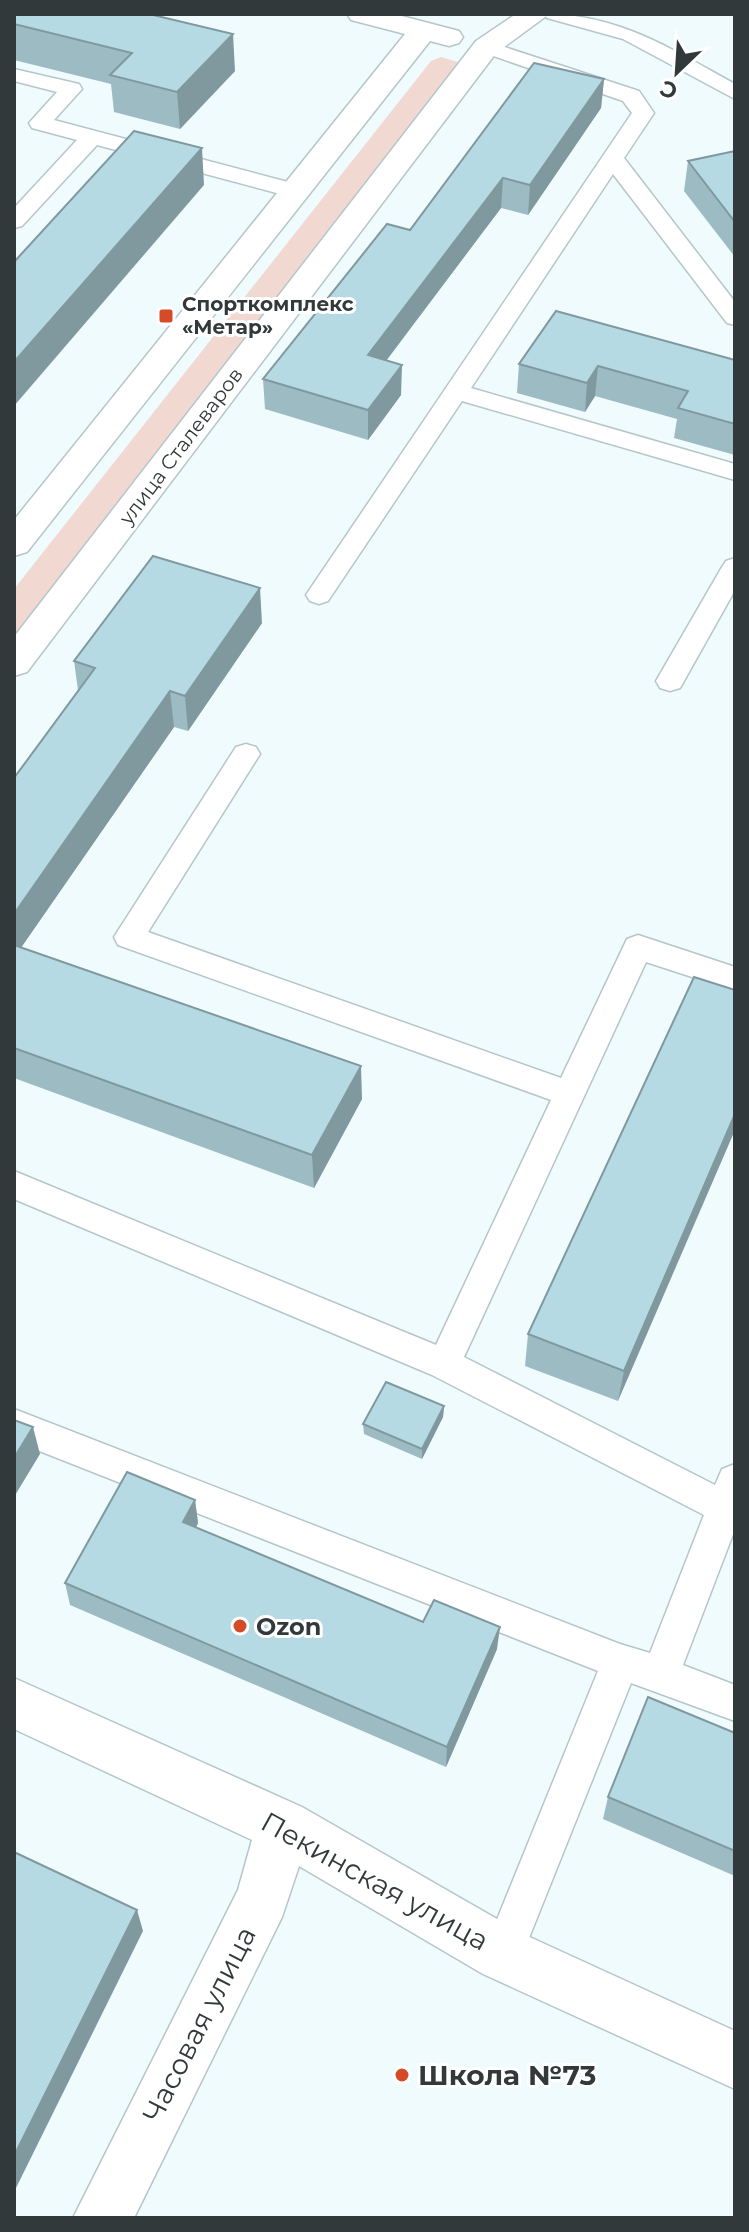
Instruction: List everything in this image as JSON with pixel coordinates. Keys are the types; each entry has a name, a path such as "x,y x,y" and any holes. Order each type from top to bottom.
{"street":[{"path":"361,14 486,47"},
{"name":"улица Сталеваров","path":"14,663 486,47 535,14"},
{"path":"14,544 423,30"},
{"name":"Пекинская улица","path":"14,1703 283,1826 503,1954 735,2060"},
{"name":"Часовая улица","path":"103,2218 263,1898 283,1826"}],"lane":[{"path":"554,14 630,35 735,93"},
{"path":"319,595 643,113 631,96 486,47"},
{"path":"14,75 71,89 40,123 295,191"},
{"path":"14,221 92,137"},
{"path":"613,158 735,318"},
{"path":"454,391 735,472"},
{"path":"670,681 735,567"},
{"path":"246,754 129,937 570,1094"},
{"path":"444,1364 638,947 735,979"},
{"path":"14,1185 444,1364 731,1500 661,1674"},
{"path":"14,1425 620,1662 661,1674 735,1703"},
{"path":"503,1954 620,1662"}],"shaded area":[{"path":"441,57 458,62 459,69 14,643 14,589 431,61"}],"building":[{"path":"14,14 149,14 233,34 177,92 110,75 132,53 14,24"},
{"path":"534,63 604,79 530,185 503,178 368,355 402,365 368,410 263,379 387,224 410,230"},
{"path":"134,131 202,148 14,362 14,262"},
{"path":"735,151 735,222 688,161"},
{"path":"556,311 735,360 735,424 678,408 688,391 598,366 587,383 519,364"},
{"path":"153,556 260,588 185,696 170,691 14,914 14,778 95,668 74,661"},
{"path":"14,945 361,1066 312,1155 14,1048"},
{"path":"694,977 735,990 735,1114 624,1371 528,1334"},
{"path":"386,1382 444,1406 422,1449 363,1424"},
{"path":"14,1420 33,1427 14,1458"},
{"path":"127,1472 195,1500 183,1522 423,1622 434,1600 500,1627 447,1747 65,1583"},
{"path":"648,1697 735,1733 735,1851 608,1797"},
{"path":"14,1852 137,1910 14,2156"}],"place":[{"name":"Спорткомплекс «Метар»","path":"166,316"},
{"name":"Ozon","path":"240,1626"},
{"name":"Школа №73","path":"402,2075"}]}
